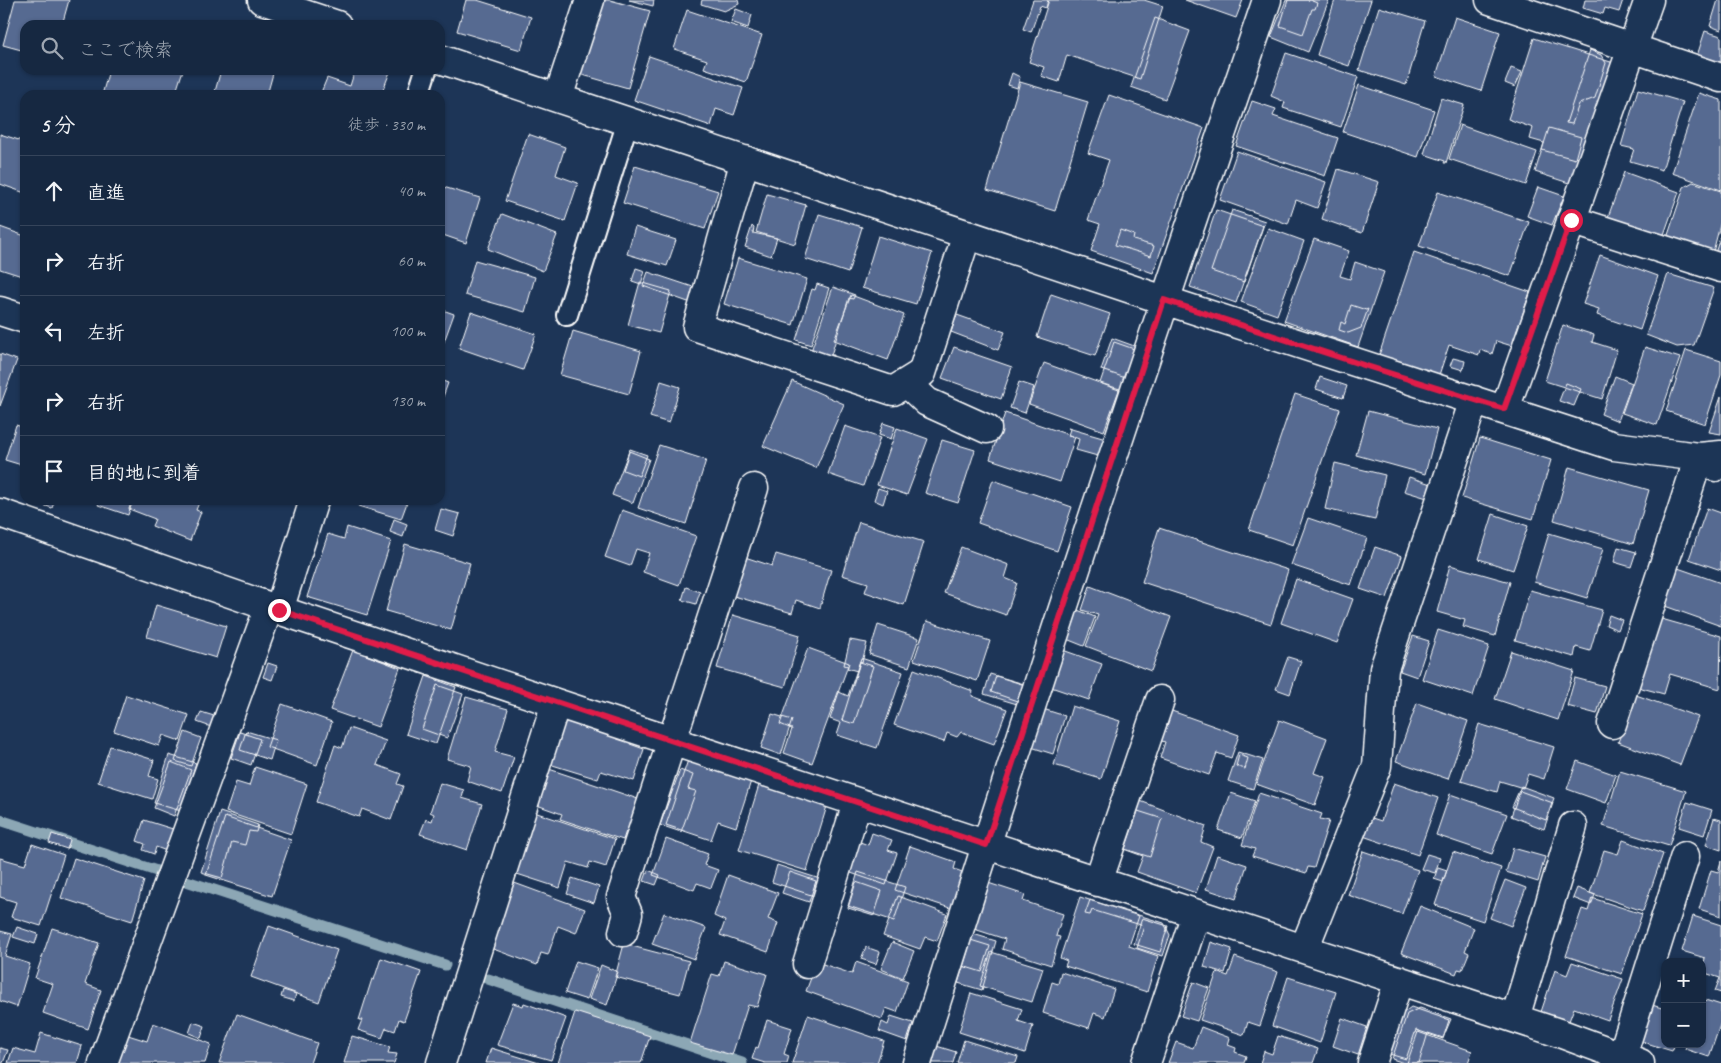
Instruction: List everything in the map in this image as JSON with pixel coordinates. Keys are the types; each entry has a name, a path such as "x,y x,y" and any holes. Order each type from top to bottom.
{"street":[{"path":"262,0 322,20"},
{"path":"558,98 590,0"},
{"path":"917,1063 1164,300 1267,0"},
{"path":"1490,0 1721,78"},
{"path":"1504,409 1649,0"},
{"path":"445,61 1164,300 1614,446 1714,461 1612,724"},
{"path":"745,160 698,327 893,391 922,373 967,234"},
{"path":"1571,220 1721,268"},
{"path":"0,311 20,317"},
{"path":"907,383 927,402 987,429"},
{"path":"1304,949 1377,766 1384,669 1474,400"},
{"path":"623,932 628,914 621,897 670,741 754,488"},
{"path":"103,1063 312,505"},
{"path":"0,512 274,608 556,703 1514,1018 1631,1060 1685,856"},
{"path":"1098,882 1160,700"},
{"path":"440,1063 556,703"},
{"path":"807,964 857,802"},
{"path":"1514,1018 1573,826"},
{"path":"1146,1063 1196,914"},
{"path":"1372,1063 1399,980"}],"lane":[{"path":"420,90 424,75"},
{"path":"567,315 628,121"}],"building":[{"path":"15,0 69,0 63,20 20,20 20,50 3,45"},
{"path":"466,0 477,0 531,17 521,50 457,31"},
{"path":"601,0 610,0 650,11 628,88 579,74"},
{"path":"629,0 654,0 653,6"},
{"path":"702,0 738,0 739,4 724,11 701,4"},
{"path":"1033,0 1048,0 1046,8 1040,6 1031,32 1023,29"},
{"path":"1049,0 1144,0 1163,6 1140,79 1067,55 1059,82 1041,76 1044,67 1029,62"},
{"path":"1185,0 1243,0 1236,18"},
{"path":"1286,0 1329,0 1308,52 1271,37"},
{"path":"1288,0 1312,0 1317,3 1315,9 1312,9 1303,34 1280,26"},
{"path":"1335,0 1371,0 1349,66 1317,55"},
{"path":"1585,0 1623,0 1619,12 1605,8 1603,14 1583,8"},
{"path":"1718,0 1721,0 1721,30 1710,26"},
{"path":"1379,7 1425,21 1406,85 1359,70"},
{"path":"736,9 752,15 748,28 731,22"},
{"path":"687,10 762,35 746,82 704,68 707,60 674,49"},
{"path":"1455,17 1500,32 1481,91 1436,76"},
{"path":"1155,18 1190,31 1165,99 1131,87"},
{"path":"1705,31 1721,36 1721,67 1696,59"},
{"path":"1534,38 1614,63 1575,185 1535,172 1544,143 1530,139 1533,128 1508,119"},
{"path":"1590,50 1601,55 1606,63 1595,98 1579,104 1572,124 1566,123"},
{"path":"1286,53 1358,77 1341,127 1283,108 1285,102 1271,96"},
{"path":"649,56 743,88 734,115 716,109 711,126 634,100"},
{"path":"1511,68 1522,72 1515,87 1505,83"},
{"path":"1012,73 1020,77 1017,88 1008,85"},
{"path":"108,75 181,75 177,90 103,90"},
{"path":"220,75 273,75 268,90 215,90"},
{"path":"353,75 389,75 383,90 322,90 327,78 350,86"},
{"path":"1020,82 1088,102 1055,211 987,190"},
{"path":"1359,85 1434,110 1418,157 1343,132"},
{"path":"1638,89 1683,102 1662,170 1630,161 1634,149 1621,146"},
{"path":"1699,93 1721,100 1721,190 1672,173"},
{"path":"1109,95 1204,128 1153,273 1091,251 1100,224 1088,220 1109,160 1088,153"},
{"path":"1441,98 1464,105 1446,163 1424,154"},
{"path":"1252,101 1276,109 1273,116 1338,138 1325,176 1236,146"},
{"path":"1460,125 1537,152 1526,185 1449,159"},
{"path":"1549,128 1581,137 1575,159 1542,150"},
{"path":"0,134 20,140 20,191 0,184"},
{"path":"528,134 565,147 556,175 578,183 565,221 505,201"},
{"path":"1237,151 1326,182 1317,208 1296,200 1288,224 1220,200"},
{"path":"635,166 718,191 705,229 623,203"},
{"path":"1338,169 1379,182 1362,233 1322,219"},
{"path":"1624,172 1679,192 1662,240 1607,220"},
{"path":"1693,182 1721,191 1721,221 1713,252 1667,238 1684,187"},
{"path":"1538,187 1564,196 1552,225 1527,216"},
{"path":"445,188 480,198 466,243 445,236"},
{"path":"1438,192 1529,222 1510,276 1419,246"},
{"path":"767,194 806,205 795,244 756,232"},
{"path":"1216,210 1263,226 1236,303 1190,287"},
{"path":"1232,210 1265,221 1244,282 1211,271"},
{"path":"502,214 557,235 543,271 488,249"},
{"path":"819,214 862,227 848,273 805,259"},
{"path":"752,226 754,228 753,233 777,238 771,256 745,247"},
{"path":"0,227 20,234 20,275 0,269"},
{"path":"635,227 676,240 667,266 627,254"},
{"path":"1268,228 1304,241 1277,315 1241,302"},
{"path":"1120,230 1134,235 1133,240 1154,246 1151,256 1115,245"},
{"path":"1721,235 1721,262 1713,259"},
{"path":"878,236 932,253 916,304 862,288"},
{"path":"1314,239 1349,251 1340,276 1350,279 1355,262 1384,272 1358,347 1284,321"},
{"path":"1414,252 1530,292 1512,346 1496,341 1492,354 1480,350 1479,355 1449,345 1439,375 1379,355"},
{"path":"1600,255 1658,276 1640,330 1597,315 1599,309 1583,304"},
{"path":"738,258 807,279 793,325 724,304"},
{"path":"475,260 535,277 525,312 465,295"},
{"path":"636,268 645,271 641,284 632,281"},
{"path":"648,272 696,288 691,303 643,286"},
{"path":"1668,274 1714,288 1694,345 1677,347 1646,335"},
{"path":"640,282 671,291 659,333 628,325"},
{"path":"817,284 829,288 811,345 796,340 812,289 815,290"},
{"path":"833,287 855,295 853,299 849,298 831,355 834,355 833,358 811,351"},
{"path":"1051,294 1110,314 1095,356 1037,337"},
{"path":"851,295 904,315 888,360 834,340"},
{"path":"1351,305 1368,309 1361,328 1348,333 1339,330 1341,322 1345,324"},
{"path":"445,311 454,314 445,339"},
{"path":"471,312 536,334 523,370 459,348"},
{"path":"957,315 1005,332 998,350 951,332"},
{"path":"1563,325 1594,335 1592,342 1617,350 1602,399 1545,381"},
{"path":"573,331 641,351 629,394 560,375"},
{"path":"1112,338 1137,347 1126,378 1101,370"},
{"path":"1114,342 1137,350 1123,390 1100,383"},
{"path":"954,347 1012,367 1001,399 942,378"},
{"path":"1645,347 1680,358 1657,425 1622,413"},
{"path":"1686,350 1721,361 1721,375 1705,424 1666,411"},
{"path":"0,354 17,360 0,406"},
{"path":"1453,358 1465,361 1463,370 1450,366"},
{"path":"1044,363 1119,390 1104,431 1029,404"},
{"path":"1615,376 1632,383 1618,421 1601,414"},
{"path":"1320,377 1347,386 1343,398 1316,389"},
{"path":"661,381 680,387 669,423 650,417"},
{"path":"792,381 844,404 816,468 763,446"},
{"path":"1019,382 1034,387 1025,413 1010,408"},
{"path":"1566,383 1581,389 1574,406 1559,401"},
{"path":"1295,394 1340,409 1293,545 1249,530"},
{"path":"1721,397 1721,434 1709,432"},
{"path":"1368,411 1437,429 1425,474 1356,455"},
{"path":"1005,413 1075,437 1060,482 990,459"},
{"path":"883,423 895,427 891,439 879,435"},
{"path":"16,425 20,426 20,464 5,460"},
{"path":"845,426 880,438 863,486 828,474"},
{"path":"897,428 928,439 907,495 877,485"},
{"path":"1068,428 1106,439 1101,457 1076,450 1079,439 1068,435 1070,429"},
{"path":"1480,438 1551,460 1533,519 1462,498"},
{"path":"942,440 975,450 958,503 925,493"},
{"path":"659,445 706,460 686,524 638,508"},
{"path":"630,449 647,455 639,476 623,470"},
{"path":"629,451 649,459 633,503 612,495"},
{"path":"1335,463 1385,475 1375,520 1325,509"},
{"path":"1569,467 1649,490 1633,544 1554,520"},
{"path":"1409,477 1431,484 1427,498 1404,491"},
{"path":"993,480 1072,507 1057,551 978,523"},
{"path":"878,488 887,491 883,504 874,500"},
{"path":"98,505 131,505 128,515"},
{"path":"130,505 198,505 196,510 201,512 190,541 152,526 155,519 129,509"},
{"path":"358,505 406,505 401,519"},
{"path":"1707,508 1721,513 1721,570 1689,559"},
{"path":"441,509 460,514 453,536 435,530"},
{"path":"622,510 696,536 679,585 643,572 649,553 636,549 630,566 605,557"},
{"path":"1493,514 1528,526 1513,570 1479,559"},
{"path":"1308,518 1367,538 1351,585 1291,565"},
{"path":"394,519 407,524 403,537 390,532"},
{"path":"859,522 924,542 904,605 865,592 868,583 842,575"},
{"path":"347,527 391,541 367,615 307,597 328,534 344,539"},
{"path":"1159,528 1288,570 1271,624 1142,582"},
{"path":"1549,533 1603,549 1587,598 1534,582"},
{"path":"405,544 470,563 451,630 386,611"},
{"path":"961,547 1009,565 1005,578 1017,583 1006,615 944,593"},
{"path":"1375,547 1402,556 1387,598 1360,589"},
{"path":"1618,547 1636,552 1631,567 1614,562"},
{"path":"776,554 831,570 820,608 796,600 792,613 734,596 745,557 772,566"},
{"path":"1450,565 1510,582 1495,636 1463,627 1465,620 1437,612"},
{"path":"1675,567 1721,583 1721,626 1662,605"},
{"path":"1296,579 1353,599 1337,643 1281,623"},
{"path":"1090,586 1171,617 1151,671 1086,646 1098,615 1082,610"},
{"path":"686,587 700,592 696,604 682,600"},
{"path":"1530,590 1602,610 1590,651 1576,647 1574,657 1515,640"},
{"path":"156,605 226,626 216,658 147,637"},
{"path":"1070,607 1095,617 1084,646 1059,636"},
{"path":"733,615 800,635 785,687 717,668"},
{"path":"1609,615 1622,620 1618,630 1606,625"},
{"path":"1658,618 1721,636 1720,689 1670,674 1664,694 1638,687"},
{"path":"927,621 990,641 977,681 914,660"},
{"path":"878,625 919,638 909,667 869,654"},
{"path":"1438,630 1489,646 1473,696 1422,679"},
{"path":"1413,636 1429,641 1417,677 1400,671"},
{"path":"850,640 867,643 862,662 860,661 857,671 844,665"},
{"path":"808,648 849,663 812,763 784,753 792,729 780,724"},
{"path":"1057,648 1102,664 1089,700 1045,685"},
{"path":"353,650 400,668 378,727 330,710"},
{"path":"1511,651 1574,671 1558,720 1495,699"},
{"path":"1288,657 1301,661 1290,694 1276,689"},
{"path":"861,658 903,672 877,748 837,735 841,723 830,719 839,692 848,696"},
{"path":"860,662 873,666 854,724 842,720"},
{"path":"268,663 277,666 272,680 263,677"},
{"path":"914,669 973,691 972,696 1007,709 994,744 961,732 957,737 947,733 944,742 894,725"},
{"path":"990,674 1024,684 1017,704 984,694"},
{"path":"426,676 456,687 436,744 406,734"},
{"path":"996,676 1025,685 1020,702 991,692"},
{"path":"1575,678 1605,686 1597,714 1567,706"},
{"path":"437,685 463,694 447,738 422,729"},
{"path":"126,695 189,715 180,741 163,735 159,746 114,731"},
{"path":"1636,695 1698,717 1680,765 1618,742"},
{"path":"466,697 508,709 495,752 514,757 502,793 467,781 471,766 447,759"},
{"path":"1417,703 1468,721 1448,779 1396,761"},
{"path":"282,704 332,722 317,765 267,747"},
{"path":"1072,706 1120,721 1101,779 1054,765"},
{"path":"1043,709 1065,716 1053,754 1031,747"},
{"path":"1169,710 1239,735 1231,758 1217,753 1209,775 1160,758 1165,742 1158,740"},
{"path":"201,712 214,716 211,727 197,722"},
{"path":"772,714 792,720 781,755 761,748"},
{"path":"561,718 631,741 630,744 644,749 634,781 601,771 598,779 546,763"},
{"path":"1279,720 1327,738 1314,773 1325,777 1315,805 1256,784"},
{"path":"1479,724 1554,747 1544,779 1528,774 1523,788 1500,781 1497,792 1461,781"},
{"path":"349,728 386,741 377,765 401,774 397,784 403,786 391,820 362,809 359,817 316,802 335,745 342,748"},
{"path":"246,731 276,740 270,760 240,750"},
{"path":"185,732 201,738 191,766 175,761"},
{"path":"240,732 260,739 251,765 231,758"},
{"path":"110,746 154,760 149,776 158,779 152,799 98,782"},
{"path":"1238,752 1263,760 1253,789 1228,781"},
{"path":"169,755 196,763 181,811 154,803"},
{"path":"1239,755 1248,758 1245,769 1236,766"},
{"path":"688,760 751,781 736,827 718,821 711,840 666,825"},
{"path":"1577,761 1616,775 1606,803 1567,789"},
{"path":"171,762 191,770 174,816 154,808"},
{"path":"255,767 307,784 291,834 226,812 236,782 249,786"},
{"path":"546,768 644,801 633,834 626,831 623,840 560,819 562,814 534,804"},
{"path":"680,770 693,775 688,789 696,791 681,832 660,825"},
{"path":"1620,771 1686,791 1669,846 1603,826"},
{"path":"440,783 464,790 462,798 482,804 467,850 420,834 426,819 432,821 434,814 430,812"},
{"path":"1394,783 1438,798 1418,855 1363,836 1369,817 1381,821"},
{"path":"759,785 827,806 807,871 739,850"},
{"path":"1521,786 1554,798 1546,820 1512,807"},
{"path":"1520,791 1553,803 1544,829 1511,816"},
{"path":"1231,793 1255,801 1242,838 1218,830"},
{"path":"1259,793 1322,814 1320,819 1329,821 1314,868 1308,867 1306,873 1252,856 1255,849 1242,845"},
{"path":"1450,794 1507,814 1492,854 1436,835"},
{"path":"1135,799 1206,826 1201,842 1213,847 1196,893 1137,872 1143,856 1118,847"},
{"path":"1687,802 1712,810 1704,835 1679,827"},
{"path":"1138,811 1163,819 1150,857 1125,849"},
{"path":"220,812 258,825 256,832 249,831 245,845 232,842 222,878 201,872"},
{"path":"534,812 615,839 606,867 590,862 588,868 568,862 560,888 514,873"},
{"path":"225,817 291,840 272,896 206,875"},
{"path":"1714,818 1721,820 1721,850 1706,845"},
{"path":"144,820 176,830 169,852 156,847 154,854 143,850 145,844 137,841"},
{"path":"872,833 892,840 888,850 897,853 886,885 845,871 855,840 868,845"},
{"path":"52,834 70,840 67,849 49,843"},
{"path":"666,839 708,854 704,865 718,870 711,888 697,883 694,890 653,875"},
{"path":"1623,840 1663,854 1643,911 1590,893 1604,850 1618,854"},
{"path":"32,844 64,855 41,926 11,917 16,902 0,897 0,858 25,865"},
{"path":"910,846 956,862 954,869 965,873 953,909 895,890"},
{"path":"1513,848 1545,857 1538,882 1506,872"},
{"path":"1363,851 1418,870 1402,914 1348,895"},
{"path":"1453,852 1501,868 1483,921 1435,905"},
{"path":"1427,854 1440,858 1435,873 1421,869"},
{"path":"1217,855 1247,865 1236,899 1206,889"},
{"path":"74,858 144,881 132,921 61,898"},
{"path":"1721,861 1721,916 1699,909 1711,870 1718,872"},
{"path":"777,865 823,880 817,897 772,882"},
{"path":"1438,867 1447,870 1443,882 1434,879"},
{"path":"648,870 660,875 656,885 644,881"},
{"path":"790,872 816,881 809,902 782,893"},
{"path":"858,872 905,887 894,921 848,906"},
{"path":"728,875 778,893 768,919 778,923 768,952 720,935 725,921 714,916"},
{"path":"572,878 599,887 594,903 567,894"},
{"path":"1505,880 1526,888 1511,926 1490,918"},
{"path":"509,881 585,909 576,933 558,926 548,955 541,953 537,965 485,946"},
{"path":"982,881 1025,895 1023,901 1063,914 1056,936 1060,937 1051,965 1002,949 1005,939 968,927"},
{"path":"856,882 882,891 874,916 848,908"},
{"path":"1577,888 1595,895 1591,905 1573,898"},
{"path":"898,896 947,914 937,941 925,937 920,949 883,936"},
{"path":"1080,897 1139,916 1129,946 1158,956 1147,992 1065,966 1067,961 1060,958"},
{"path":"1592,898 1642,914 1622,974 1566,956 1582,909 1588,911"},
{"path":"1090,900 1164,923 1170,935 1163,956 1137,948 1144,926 1092,910 1090,915 1085,914"},
{"path":"1420,906 1474,928 1465,951 1469,953 1462,970 1458,969 1456,974 1401,953"},
{"path":"664,913 706,928 694,959 652,944"},
{"path":"1693,916 1721,925 1721,993 1715,991 1720,978 1706,973 1706,958 1682,951"},
{"path":"1142,918 1168,926 1160,952 1134,944"},
{"path":"269,926 337,950 319,1002 251,977"},
{"path":"17,927 38,934 35,944 13,937"},
{"path":"52,928 99,943 85,984 101,990 88,1029 43,1013 53,984 35,978"},
{"path":"0,931 12,934 5,956 30,964 17,1007 0,1001"},
{"path":"973,934 996,941 982,990 958,983"},
{"path":"964,938 990,946 982,972 956,964"},
{"path":"892,942 914,951 903,978 881,969"},
{"path":"1211,942 1232,949 1225,973 1204,967"},
{"path":"624,944 689,961 680,994 615,977"},
{"path":"866,947 880,952 876,964 861,959"},
{"path":"991,952 1043,968 1032,1002 980,986"},
{"path":"1235,957 1278,972 1260,1026 1248,1022 1244,1035 1200,1020 1217,972 1228,976"},
{"path":"381,958 421,972 404,1021 399,1019 395,1031 386,1028 382,1038 358,1030 362,1020 359,1020 372,979 374,980"},
{"path":"576,961 598,968 587,1000 565,993"},
{"path":"724,961 767,974 757,1007 748,1005 732,1055 690,1043 712,974 719,976"},
{"path":"817,962 852,974 856,962 908,981 897,1012 886,1008 882,1019 806,991"},
{"path":"1572,962 1623,979 1608,1020 1574,1008 1569,1021 1541,1012 1555,970 1567,975"},
{"path":"601,965 618,972 607,1005 589,999"},
{"path":"1061,972 1114,989 1105,1017 1094,1013 1089,1028 1043,1013 1052,982 1058,984"},
{"path":"1288,977 1336,992 1320,1043 1272,1026"},
{"path":"1193,982 1209,988 1197,1021 1181,1016"},
{"path":"283,990 296,994 294,1001 281,997"},
{"path":"971,993 1022,1009 1018,1021 1033,1026 1025,1053 959,1032"},
{"path":"1706,1000 1721,1005 1721,1022 1709,1057 1685,1049 1706,1048"},
{"path":"513,1003 523,1006 524,1003 566,1018 551,1060 497,1045"},
{"path":"1652,1005 1661,1008 1661,1048 1640,1041"},
{"path":"1411,1007 1449,1020 1443,1039 1416,1030 1406,1059 1386,1053 1398,1017"},
{"path":"1420,1008 1451,1019 1443,1038 1428,1033 1419,1063 1404,1063 1392,1059 1407,1014"},
{"path":"575,1012 650,1036 641,1063 558,1063"},
{"path":"237,1014 317,1043 310,1063 219,1063"},
{"path":"808,1015 884,1041 877,1063 792,1063"},
{"path":"891,1016 913,1023 907,1041 879,1031 882,1022 888,1025"},
{"path":"1342,1018 1367,1027 1358,1055 1333,1046"},
{"path":"767,1020 792,1028 784,1054 789,1056 787,1063 765,1063 752,1059 756,1047 758,1048"},
{"path":"193,1022 205,1026 201,1038 189,1033"},
{"path":"153,1023 211,1044 205,1063 118,1063 128,1035 147,1041"},
{"path":"1201,1027 1230,1038 1228,1045 1236,1048 1235,1052 1246,1056 1244,1063 1168,1063 1176,1042 1193,1048"},
{"path":"1418,1032 1472,1051 1468,1063 1407,1063"},
{"path":"41,1033 82,1046 77,1063 8,1063 13,1048 35,1054"},
{"path":"352,1036 390,1047 388,1053 397,1054 394,1063 344,1063"},
{"path":"1278,1036 1318,1049 1313,1063 1260,1063 1264,1051 1272,1054"},
{"path":"964,1040 1018,1057 1016,1063 957,1063"},
{"path":"930,1044 956,1052 953,1063 924,1063"},
{"path":"0,1048 8,1050 3,1063 0,1063"},
{"path":"491,1048 539,1063 486,1063"},
{"path":"1662,1048 1673,1048 1672,1051"}],"waterway":[{"path":"0,820 166,874"},
{"path":"177,878 445,965"},
{"path":"488,979 742,1063"}],"route":[{"path":"279,610 986,845 1164,300 1504,409 1571,220"}]}
